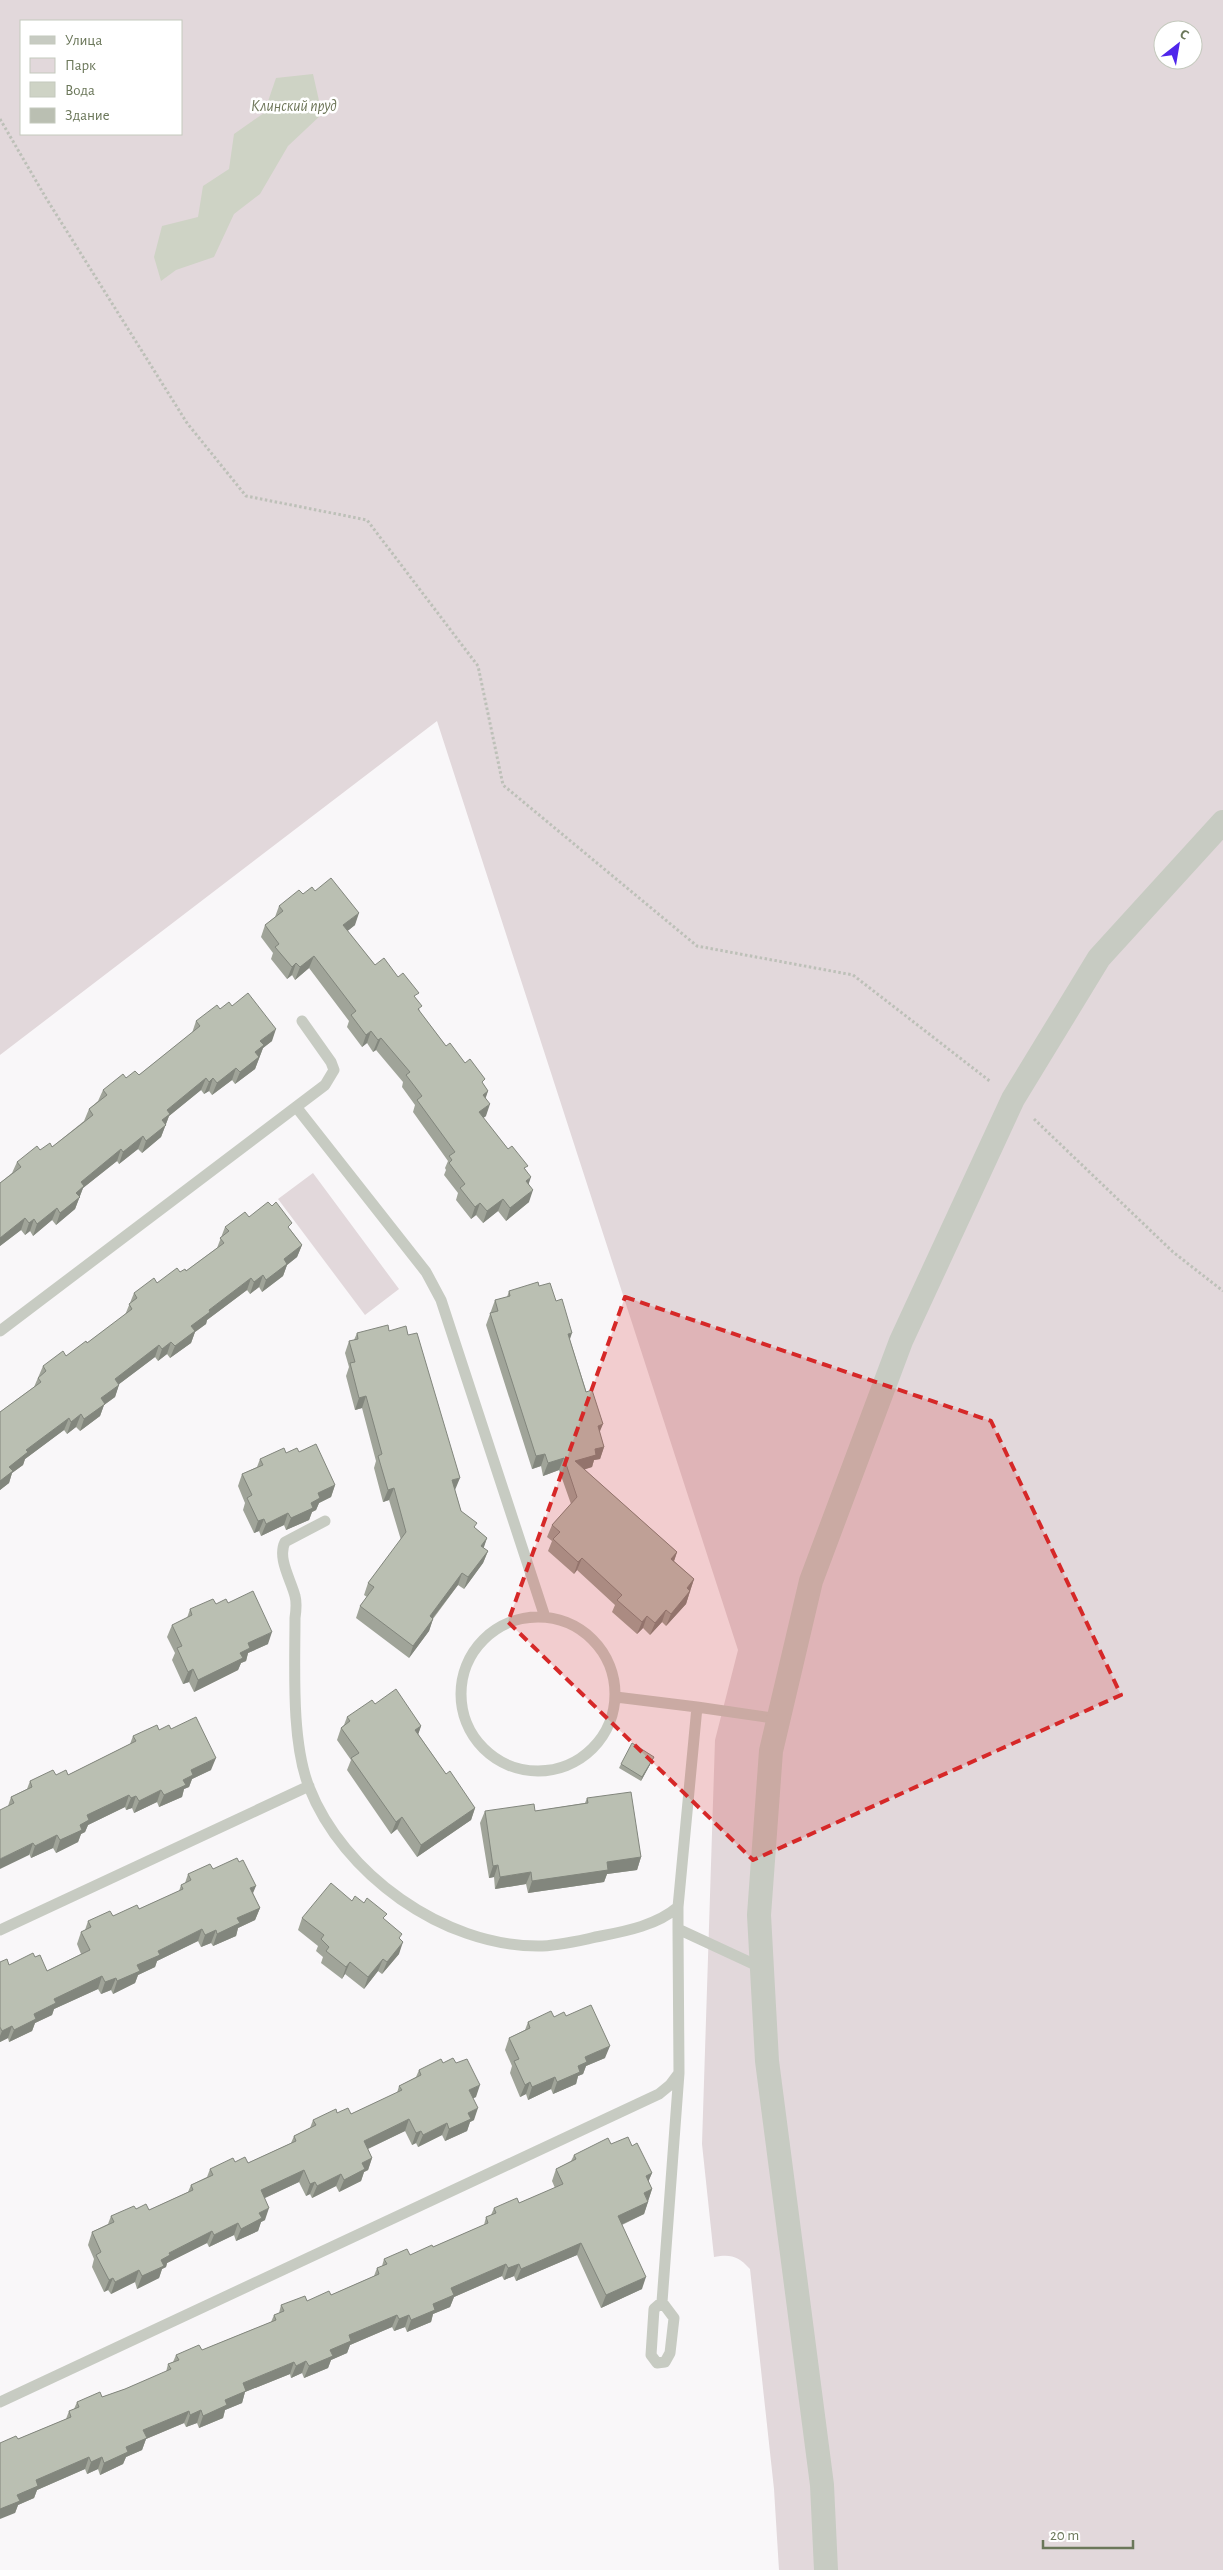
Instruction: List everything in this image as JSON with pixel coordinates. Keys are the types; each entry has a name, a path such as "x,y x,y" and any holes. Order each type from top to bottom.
{"street":[{"path":"826,2570 822,2485 767,2061 759,1915 771,1751 778,1719 811,1581 894,1359 1013,1098 1099,958 1223,822"}],"lane":[{"path":"0,1331 325,1085 334,1070 331,1062 302,1021"},
{"path":"297,1108 426,1272 441,1300 545,1617"},
{"path":"325,1521 285,1542 282,1547 282,1555 296,1598 294,1702 303,1766 308,1786 327,1824 360,1866 395,1897 442,1924 496,1941 538,1946 576,1941 623,1932 666,1917 678,1907"},
{"path":"545,1617 560,1620 577,1627 599,1646 610,1666 616,1697 612,1719 596,1746 580,1760 561,1768 541,1772 520,1770 503,1763 486,1752 474,1737 466,1721 461,1704 461,1686 464,1670 486,1637 501,1626 523,1618 545,1617"},
{"path":"616,1697 778,1719"},
{"path":"662,2302 679,2072 678,1907 697,1707"},
{"path":"0,1930 308,1786"},
{"path":"678,1929 762,1968"},
{"path":"0,2402 658,2094 670,2085 679,2072"}],"path":[{"path":"0,119 46,198 187,423 246,496 367,520 472,658 478,666 503,785 697,946 853,975 1013,1098 1173,1252 1223,1291"}],"highlighted area":[{"path":"625,1297 991,1421 1121,1695 753,1860 508,1622"}],"green space":[{"path":"0,0 1223,0 1223,2570 779,2570 774,2489 750,2269 742,2261 734,2257 714,2257 702,2144 715,1740 738,1650 437,721 0,1055"},
{"path":"313,1173 399,1289 365,1315 278,1199"}],"water":[{"name":"Клинский пруд","path":"313,74 322,114 288,146 260,194 234,214 214,257 176,270 161,281 154,257 162,226 198,217 203,186 229,169 234,134 264,113 276,78"}],"building":[{"path":"331,878 359,913 343,925 375,965 384,958 398,977 403,973 419,993 414,996 422,1006 418,1009 446,1046 450,1043 465,1063 470,1059 485,1079 482,1082 488,1091 483,1095 490,1104 479,1112 508,1149 512,1146 528,1166 524,1168 531,1177 526,1181 533,1190 510,1208 503,1199 487,1211 480,1203 475,1207 460,1188 465,1184 449,1163 452,1160 449,1156 455,1152 417,1100 422,1096 406,1075 410,1072 381,1038 378,1040 371,1031 366,1035 351,1015 356,1011 314,956 300,967 296,963 292,967 275,947 279,944 265,925 283,911 279,906 299,890 303,894 312,887 315,891"},
{"path":"248,993 276,1029 260,1041 264,1045 255,1052 259,1057 240,1072 236,1068 217,1083 213,1078 209,1082 206,1078 167,1110 170,1114 162,1120 166,1125 146,1141 143,1136 123,1152 121,1149 81,1182 84,1186 76,1193 80,1197 60,1213 57,1208 37,1224 34,1219 29,1223 25,1218 0,1238 0,1183 21,1167 17,1162 37,1146 40,1150 50,1143 52,1147 93,1115 89,1109 107,1095 103,1090 123,1074 126,1078 135,1071 139,1075 200,1026 196,1021 217,1005 220,1009 229,1002 232,1006"},
{"path":"268,1202 272,1206 276,1202 292,1223 288,1227 302,1245 284,1259 287,1264 266,1280 263,1275 254,1282 251,1278 191,1326 195,1331 175,1346 171,1342 162,1349 159,1345 115,1379 119,1385 101,1398 105,1404 84,1419 81,1414 71,1422 69,1418 26,1450 28,1452 9,1467 13,1471 0,1481 0,1412 41,1382 38,1378 46,1371 43,1366 63,1351 66,1356 86,1341 87,1343 132,1309 129,1304 137,1298 134,1293 154,1278 157,1283 177,1268 180,1272 185,1269 186,1271 224,1243 220,1238 229,1231 225,1227 245,1212 249,1217"},
{"path":"538,1282 539,1286 550,1283 556,1301 562,1299 572,1333 568,1334 586,1392 592,1390 603,1424 598,1426 604,1447 595,1449 596,1455 575,1461 677,1552 671,1559 694,1579 687,1588 690,1591 671,1614 666,1610 655,1623 647,1616 642,1622 617,1600 622,1595 582,1558 578,1562 553,1539 560,1532 552,1525 577,1497 564,1458 548,1463 545,1454 536,1456 490,1313 498,1311 495,1300 510,1296 509,1291"},
{"path":"388,1325 389,1331 406,1326 408,1335 417,1333 460,1478 452,1480 461,1511 477,1523 474,1527 487,1538 481,1546 488,1551 468,1577 462,1573 430,1616 433,1619 413,1646 360,1606 374,1587 368,1583 406,1532 394,1488 388,1490 378,1456 382,1454 366,1396 359,1398 350,1363 355,1362 349,1341 358,1339 357,1333"},
{"path":"316,1444 335,1485 318,1493 320,1498 311,1503 313,1508 291,1518 288,1513 266,1524 264,1519 258,1521 247,1498 252,1495 242,1474 263,1465 260,1459 284,1448 286,1453 297,1448 299,1452"},
{"path":"253,1591 272,1632 248,1643 250,1648 240,1653 243,1658 198,1680 193,1669 188,1672 177,1648 182,1646 172,1625 192,1615 190,1609 213,1599 216,1604 226,1599 228,1603"},
{"path":"396,1689 421,1726 415,1730 446,1774 450,1771 475,1808 421,1845 402,1817 396,1822 351,1758 359,1753 341,1728 350,1721 347,1717 372,1700 375,1704"},
{"path":"196,1717 216,1758 191,1770 193,1775 183,1780 186,1785 164,1795 161,1790 139,1801 136,1796 131,1798 129,1795 87,1815 89,1820 80,1825 82,1830 60,1840 57,1835 35,1846 33,1843 0,1859 0,1810 14,1803 11,1797 32,1787 30,1781 53,1770 56,1775 66,1770 68,1775 136,1741 133,1736 157,1725 159,1730 169,1725 171,1729"},
{"path":"632,1743 654,1757 642,1777 621,1764"},
{"path":"631,1792 641,1857 607,1862 608,1870 532,1881 531,1872 500,1877 498,1865 493,1866 485,1811 534,1804 535,1811 588,1803 587,1798"},
{"path":"237,1858 239,1862 243,1860 256,1886 250,1888 260,1908 237,1918 240,1923 217,1934 216,1930 205,1935 202,1929 158,1951 160,1955 137,1965 140,1971 117,1981 116,1978 105,1982 102,1976 54,1999 56,2003 34,2014 36,2019 14,2030 12,2026 2,2031 0,2027 0,1962 7,1959 9,1965 33,1953 35,1957 40,1955 47,1971 90,1950 81,1932 91,1927 88,1921 110,1911 113,1916 137,1905 139,1909 183,1889 181,1885 191,1880 188,1874 210,1864 213,1869"},
{"path":"331,1883 352,1901 355,1896 364,1903 367,1898 387,1914 383,1918 402,1934 399,1938 403,1942 387,1962 383,1959 368,1977 350,1962 346,1967 326,1951 329,1947 321,1939 324,1935 302,1918"},
{"path":"591,2005 610,2046 585,2057 587,2062 578,2066 580,2072 557,2082 555,2077 532,2087 530,2082 525,2085 514,2061 519,2059 509,2038 530,2028 528,2022 551,2011 554,2017 564,2012 566,2016"},
{"path":"453,2058 456,2063 467,2059 480,2085 469,2090 478,2108 468,2113 471,2119 449,2129 447,2123 423,2135 421,2131 416,2133 409,2119 364,2141 372,2158 362,2163 365,2169 344,2180 341,2174 317,2186 315,2182 310,2184 304,2170 261,2190 269,2208 259,2213 262,2218 241,2229 238,2223 214,2235 212,2231 169,2253 170,2255 161,2260 164,2266 142,2276 139,2270 115,2282 113,2278 109,2280 96,2255 101,2252 92,2232 114,2222 111,2216 134,2206 136,2209 146,2204 149,2210 193,2190 191,2185 213,2175 210,2169 233,2158 235,2162 245,2157 248,2163 296,2141 294,2136 316,2125 313,2120 336,2109 337,2113 348,2108 351,2114 402,2090 399,2086 421,2075 419,2070 441,2059 443,2063"},
{"path":"628,2137 632,2146 637,2143 652,2173 646,2176 652,2189 644,2193 648,2202 618,2216 646,2277 606,2295 581,2243 521,2269 519,2264 508,2268 506,2264 451,2288 454,2295 433,2304 435,2310 411,2320 409,2315 399,2319 397,2315 349,2335 351,2341 330,2350 333,2356 309,2366 306,2361 296,2366 294,2362 243,2383 246,2391 225,2400 227,2405 203,2416 201,2410 190,2415 189,2411 143,2430 147,2438 126,2447 128,2452 104,2463 102,2457 91,2462 89,2457 36,2480 38,2486 17,2495 20,2501 0,2509 0,2443 16,2436 18,2439 71,2417 69,2411 79,2407 77,2402 100,2392 102,2397 171,2369 168,2364 179,2360 176,2355 199,2345 202,2350 276,2320 274,2315 284,2311 281,2305 305,2296 307,2301 329,2291 331,2295 379,2274 377,2268 387,2264 384,2259 407,2249 410,2255 488,2223 486,2217 496,2213 494,2208 517,2198 519,2203 563,2184 556,2169 576,2159 574,2155 608,2138 611,2144"}]}
